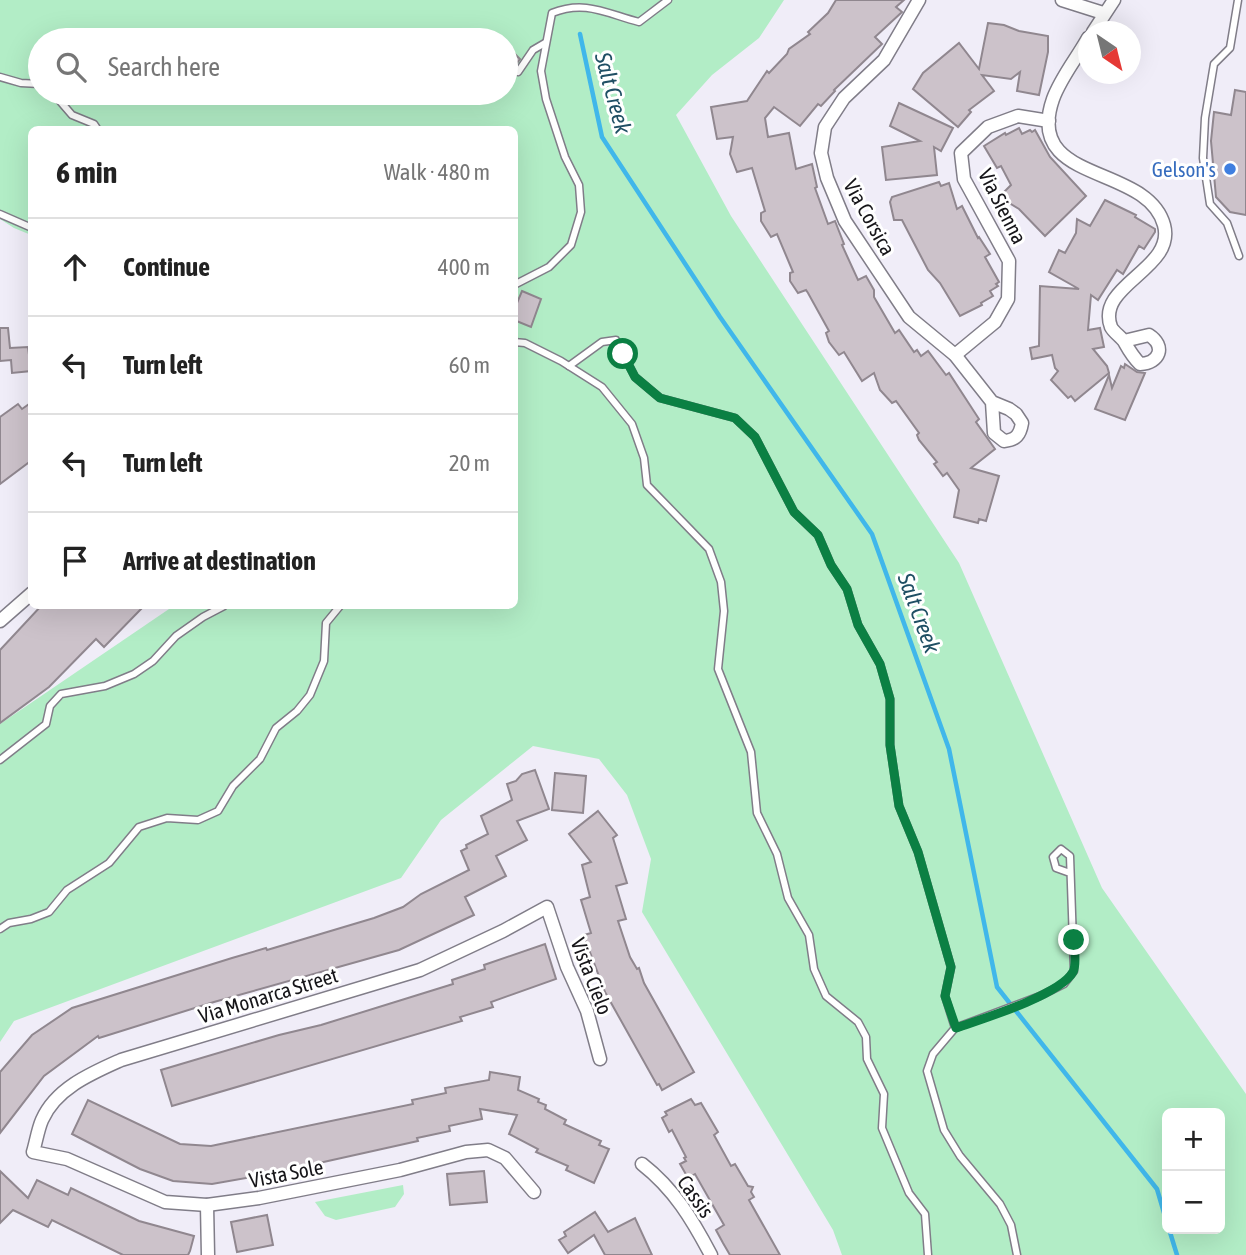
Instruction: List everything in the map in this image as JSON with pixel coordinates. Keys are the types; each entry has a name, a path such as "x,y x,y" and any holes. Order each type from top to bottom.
{"street":[{"name":"Via Corsica","path":"919,0 884,60 844,98 825,127 821,153 827,178 845,221 902,307 909,317 955,355 992,402"},
{"path":"1062,0 1104,13"},
{"path":"1098,0 1104,13"},
{"path":"1099,21 1114,0"},
{"path":"1078,54 1053,100 1049,121 1051,141 1075,164 1132,189 1147,199 1159,213 1166,236 1157,257 1112,300 1112,328 1124,341"},
{"name":"Via Sienna","path":"955,355 995,322 1008,299 1009,261 964,179 961,153 988,127 1018,116 1049,121"},
{"path":"0,621 28,596"},
{"name":"Vista Cielo","path":"547,906 567,967 587,1012 600,1059"},
{"name":"Via Monarca Street","path":"33,1152 42,1119 61,1095 85,1076 121,1060 420,970 503,931 547,906"},
{"name":"Vista Sole","path":"33,1152 67,1159 165,1202 208,1205 259,1198 400,1170 466,1152 488,1150 505,1158 534,1192"},
{"name":"Cassis","path":"642,1164 663,1180 678,1199 711,1255"},
{"path":"208,1205 208,1255"}],"lane":[{"path":"518,283 549,267 571,245 581,212 579,185 565,157 546,99 541,71 552,13 564,3 590,0 622,17 639,22 668,0"},
{"path":"1238,0 1230,48 1214,64 1205,118 1203,158 1210,204 1227,223 1239,256"},
{"path":"518,72 533,50 545,43"},
{"path":"0,77 28,83"},
{"path":"63,105 72,115 95,126"},
{"path":"0,214 28,226"},
{"path":"569,366 602,342 616,340 635,377 660,398 735,418 755,437 794,512 818,535 831,565 847,589 858,625 880,664 890,699 890,745 899,806 918,852 951,967 945,996 956,1028"},
{"path":"518,342 561,360 602,387 632,424 644,458 647,485 709,550 721,582 724,611 718,669 751,752 757,813 777,854 788,898 809,935 814,969 827,996 858,1022 866,1037 867,1059 884,1094 882,1128 909,1193 925,1214 928,1255"},
{"path":"0,760 46,724 50,706 61,694 105,686 134,674 153,661 176,636 219,609"},
{"path":"0,929 9,923 49,912 67,890 109,863 139,827 167,818 198,820 218,811 233,786 260,759 276,728 298,710 310,695 324,661 326,623 338,609"},
{"path":"1017,1255 1011,1225 1000,1204 960,1156 944,1130 927,1071 933,1054 956,1028 1040,996 1063,984 1074,971 1070,873"}],"green space":[{"path":"0,0 784,0 759,38 712,75 676,115 731,216 959,563 1102,888 1246,1094 1246,1255 842,1255 833,1230 642,912 651,859 627,795 599,759 533,746 441,820 401,878 14,1021 0,1042 0,724 169,609 518,609 518,126 28,126 28,234 0,219"},
{"path":"403,1185 404,1194 395,1207 336,1220 325,1216 315,1202"}],"building":[{"path":"836,0 904,0 896,7 902,12 875,37 882,44 821,106 818,104 800,126 774,107 765,118 768,137 789,133 796,169 812,164 817,187 815,188 828,224 835,221 844,244 842,245 858,280 866,276 874,290 874,297 895,333 899,330 914,352 917,350 921,356 928,351 946,375 949,373 979,419 976,422 995,449 971,468 999,476 986,521 979,519 978,523 954,517 959,490 947,473 943,476 934,464 937,462 919,440 919,433 896,401 892,403 880,390 874,373 862,381 844,352 839,355 829,342 826,333 829,331 808,293 806,290 798,293 790,281 790,273 793,272 777,234 771,237 761,221 761,213 765,211 752,168 737,172 730,154 733,137 717,139 711,107 747,101 767,71 769,73 789,49 810,34 808,32 828,13"},
{"path":"988,23 1048,36 1048,52 1039,95 1017,91 1020,72 1011,79 982,75 994,91 969,110 971,112 958,127 913,89 923,73 959,43 979,69"},
{"name":"Gelson's","path":"1235,90 1246,92 1246,215 1230,212 1216,197 1211,141 1214,112 1231,115"},
{"path":"899,103 953,128 941,151 934,147 937,175 886,180 882,147 920,141 890,126"},
{"path":"1019,128 1022,134 1035,130 1050,157 1086,196 1045,236 1019,209 1006,201 1003,193 1011,185 1001,166 997,168 984,146"},
{"path":"939,182 941,186 949,183 957,209 962,206 978,238 990,254 985,257 999,282 996,284 998,286 990,291 993,296 960,316 940,283 928,270 902,220 894,220 890,202 892,197"},
{"path":"1105,200 1136,215 1135,217 1155,229 1155,232 1144,249 1139,246 1123,274 1117,270 1098,300 1091,295 1088,330 1100,328 1104,347 1093,349 1107,366 1109,373 1075,401 1071,396 1068,398 1051,380 1058,371 1052,355 1032,359 1030,348 1039,346 1040,286 1079,289 1049,272 1059,250 1065,253 1076,233 1077,219 1090,226"},
{"path":"522,291 541,299 531,327 518,322 518,300"},
{"path":"0,328 8,328 10,348 28,347 28,371 12,373 11,360 0,361"},
{"path":"1125,364 1137,372 1145,373 1125,420 1095,409 1109,375 1112,388 1121,366 1124,368"},
{"path":"18,404 22,409 28,405 28,463 0,484 0,417"},
{"path":"38,609 141,609 104,647 96,639 49,687 0,723 0,650"},
{"path":"535,770 549,809 517,821 527,840 496,856 506,876 465,897 474,915 399,950 214,1002 99,1038 98,1036 44,1076 0,1133 0,1072 32,1035 72,1008 403,907 421,894 469,870 461,851 467,848 466,845 488,834 481,816 512,800 507,784 516,781 522,774"},
{"path":"555,773 586,776 583,813 552,810"},
{"path":"598,811 617,835 613,838 627,883 616,886 626,919 618,921 630,957 637,969 639,968 644,983 694,1072 662,1090 605,992 584,935 591,933 581,900 590,897 582,865 591,862 569,834"},
{"path":"545,944 556,979 491,1002 493,1007 460,1017 462,1021 172,1106 161,1070 453,984 452,980 485,969 484,965"},
{"path":"490,1072 520,1077 518,1090 539,1099 538,1102 546,1105 545,1109 566,1120 564,1124 601,1141 599,1145 609,1149 594,1183 566,1170 568,1166 536,1152 538,1149 509,1134 517,1115 480,1109 482,1119 449,1126 450,1131 417,1138 418,1141 212,1184 173,1181 140,1169 72,1134 88,1100 180,1144 211,1146 413,1104 412,1100 446,1093 445,1088 489,1080"},
{"path":"691,1099 695,1105 701,1103 718,1132 714,1135 731,1166 735,1164 748,1186 753,1187 751,1192 754,1197 749,1200 780,1255 730,1255 723,1243 716,1230 724,1225 695,1174 688,1178 680,1164 686,1161 686,1157 672,1130 669,1132 662,1118 667,1115 665,1112"},
{"path":"0,1171 28,1198 37,1180 68,1195 71,1188 139,1221 194,1236 190,1251 188,1255 123,1255 52,1220 48,1227 13,1210 0,1223"},
{"path":"484,1171 487,1202 450,1205 447,1174"},
{"path":"595,1212 608,1232 635,1218 652,1255 605,1255 594,1235 568,1253 559,1240 566,1236 564,1232"},
{"path":"267,1215 273,1245 237,1252 231,1222"}],"waterway":[{"name":"Salt Creek","path":"580,34 602,137 720,317 872,534 949,749 997,987 1157,1189 1162,1206"},
{"name":"Salt Creek","path":"1171,1234 1177,1255"}],"place":[{"name":"Gelson's","path":"1230,169"}],"route":[{"path":"623,354 635,377 660,398 735,418 755,437 780,490 794,512 818,535 831,565 847,589 858,625 880,664 890,699 890,745 899,806 918,852 951,967 945,996 956,1028 1040,996 1063,984 1074,971 1074,940"}]}
